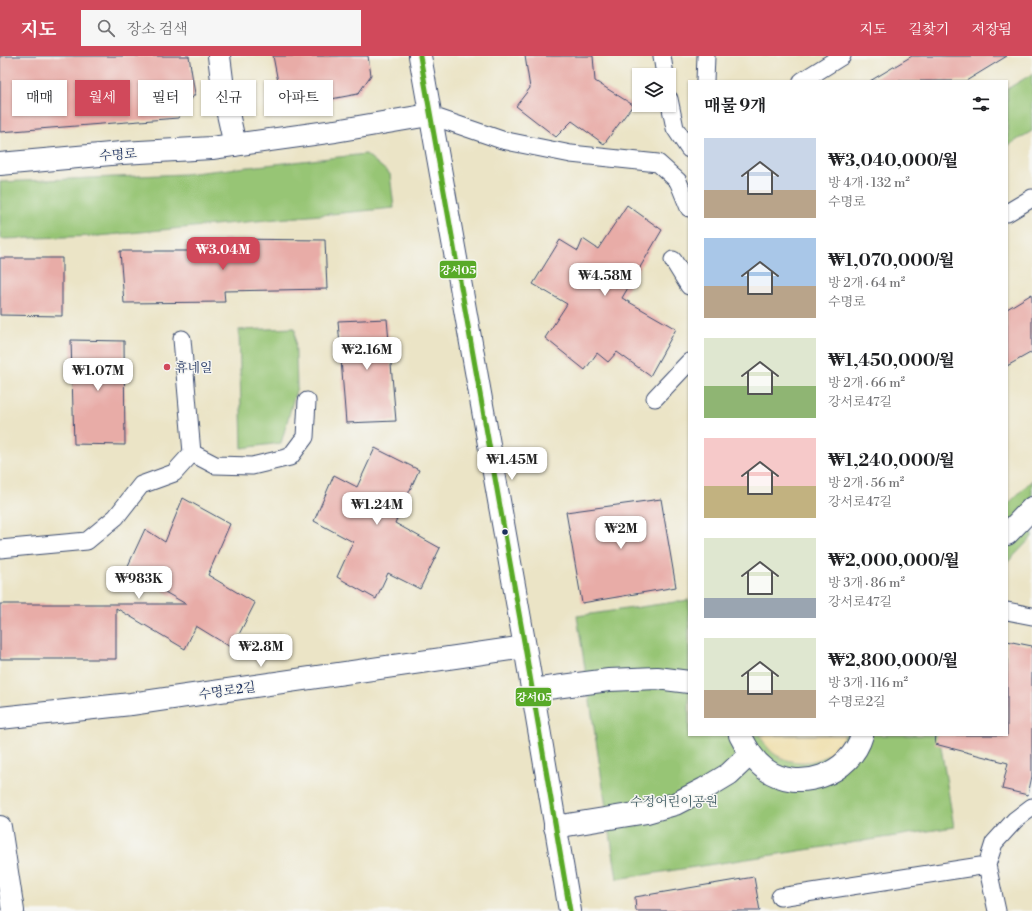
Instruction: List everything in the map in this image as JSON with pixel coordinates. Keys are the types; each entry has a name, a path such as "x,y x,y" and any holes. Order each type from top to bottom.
{"street":[{"path":"218,56 224,96 235,145"},
{"path":"420,56 429,115 525,647 570,911"},
{"name":"수명로","path":"0,164 122,153 212,148 335,131 429,115"},
{"path":"1008,533 1032,508"},
{"name":"수명로2길","path":"0,718 131,704 525,647"},
{"path":"532,690 616,680 658,678 688,682"},
{"path":"741,736 750,754 766,769 785,778 807,780 828,774 847,762 859,744 862,736"},
{"path":"555,827 647,812 675,804 729,774 750,754"},
{"path":"0,827 13,911"}],"lane":[{"path":"662,56 664,68"},
{"path":"705,80 706,56"},
{"path":"804,80 842,56"},
{"path":"672,112 675,128 688,148"},
{"path":"429,115 502,140 571,154 658,163 678,181 688,206"},
{"path":"1008,212 1032,198"},
{"path":"673,260 688,284"},
{"path":"0,549 87,541 116,517 141,485 174,473 192,453 182,339"},
{"path":"655,398 688,363"},
{"path":"192,453 215,466 252,466 290,457 305,437 307,401"},
{"path":"1008,611 1032,616"},
{"path":"997,911 987,865 994,843 1015,820 1032,807"},
{"path":"780,897 987,865"}],"green space":[{"path":"1032,74 1032,131 1008,145 1008,88"},
{"path":"366,154 390,174 394,208 98,236 0,239 0,182 184,174"},
{"path":"295,328 297,387 281,443 242,448 239,330"},
{"path":"1032,480 1032,537 1008,562 1008,504"},
{"name":"수정어린이공원","path":"688,600 688,736 939,736 954,827 617,879 577,616"}],"sand":[{"path":"760,736 844,736 839,745 830,753 824,757 808,762 785,759 772,752"}],"building":[{"path":"0,56 189,56 193,80 138,80 138,116 179,116 178,118 0,132"},
{"path":"273,56 368,56 371,75 358,94 333,99 333,80 278,80"},
{"path":"525,56 593,56 595,81 632,104 632,106 604,144 572,121 556,137 516,106 530,88"},
{"path":"912,56 1007,56 968,80 872,80"},
{"path":"193,81 195,94 193,97"},
{"path":"627,205 662,230 622,298 676,329 650,376 617,352 608,362 597,353 585,370 545,338 567,304 533,284 560,240 578,251 583,239 598,249"},
{"path":"223,239 325,240 327,289 224,291 225,302 124,303 120,251 222,251"},
{"path":"0,258 62,258 62,316 0,315"},
{"path":"1032,294 1032,352 1008,365 1008,308"},
{"path":"387,319 396,421 346,423 338,321"},
{"path":"71,340 124,341 125,445 74,444"},
{"path":"375,448 419,470 395,523 440,548 420,589 388,573 376,599 337,577 353,542 314,521 334,475 357,487"},
{"path":"183,498 230,524 208,575 255,603 232,648 196,626 185,649 116,608 116,659 0,659 0,604 186,604 126,570 145,529 165,542"},
{"path":"661,499 676,587 582,603 566,512"},
{"path":"1008,641 1032,646 1032,776 1028,795 1002,789 1008,763 935,744 936,736 1008,736"},
{"path":"754,877 760,911 636,911 635,897"}],"transit line":[{"name":"강서05","path":"420,56 525,647 570,911"}],"place":[{"name":"휴네일","path":"167,367"}]}
